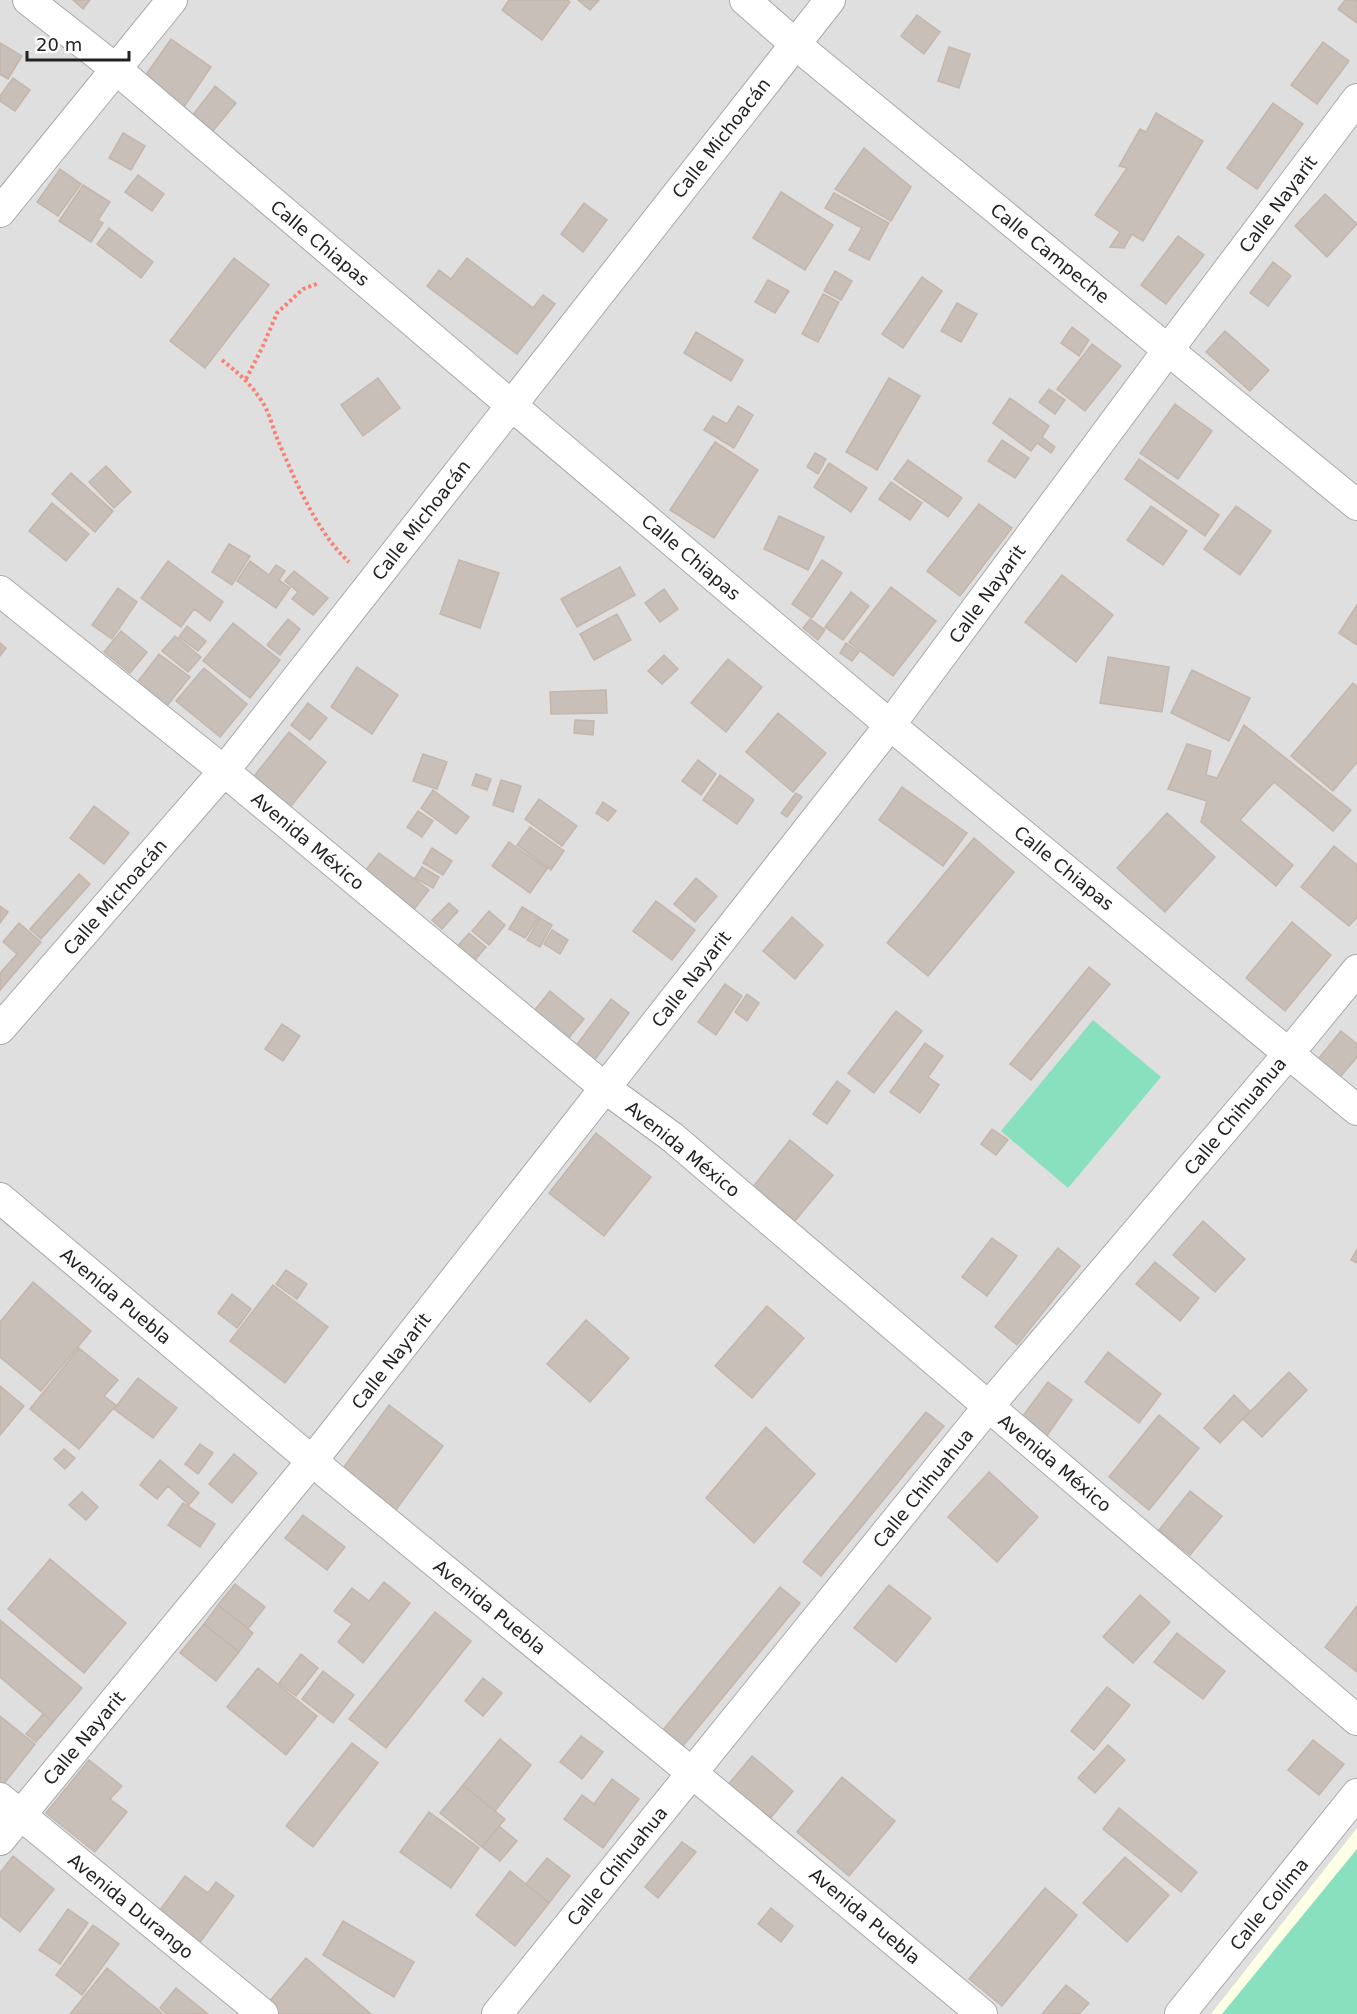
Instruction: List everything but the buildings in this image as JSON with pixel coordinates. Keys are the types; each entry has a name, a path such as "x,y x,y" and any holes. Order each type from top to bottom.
{"street":[{"name":"Calle Chiapas","path":"28,0 116,69 891,725 1357,1110"},
{"path":"0,212 172,0"},
{"name":"Calle Campeche","path":"745,0 795,44 1357,505"},
{"name":"Calle Michoacán","path":"0,1029 224,771 830,0"},
{"name":"Calle Nayarit","path":"0,1840 10,1806 312,1461 891,725 1357,99"},
{"name":"Avenida México","path":"0,591 224,771 605,1088 672,1137 1357,1720"},
{"name":"Calle Chihuahua","path":"497,2014 988,1407 1357,970"},
{"name":"Avenida Puebla","path":"0,1198 312,1461 982,2014"},
{"name":"Calle Colima","path":"1180,2014 1357,1794"},
{"name":"Avenida Durango","path":"10,1806 263,2014"}],"path":[{"path":"246,379 277,313 303,289 352,270"},
{"path":"222,360 246,379 263,402 301,491 336,550 372,583"}],"shaded area":[{"path":"0,0 1357,0 1357,2014 0,2014"},
{"path":"1357,1828 1357,2014 1211,2014"}],"green space":[{"path":"1093,1020 1161,1077 1068,1188 1001,1131"},
{"path":"1357,1849 1357,2014 1222,2014"}]}
